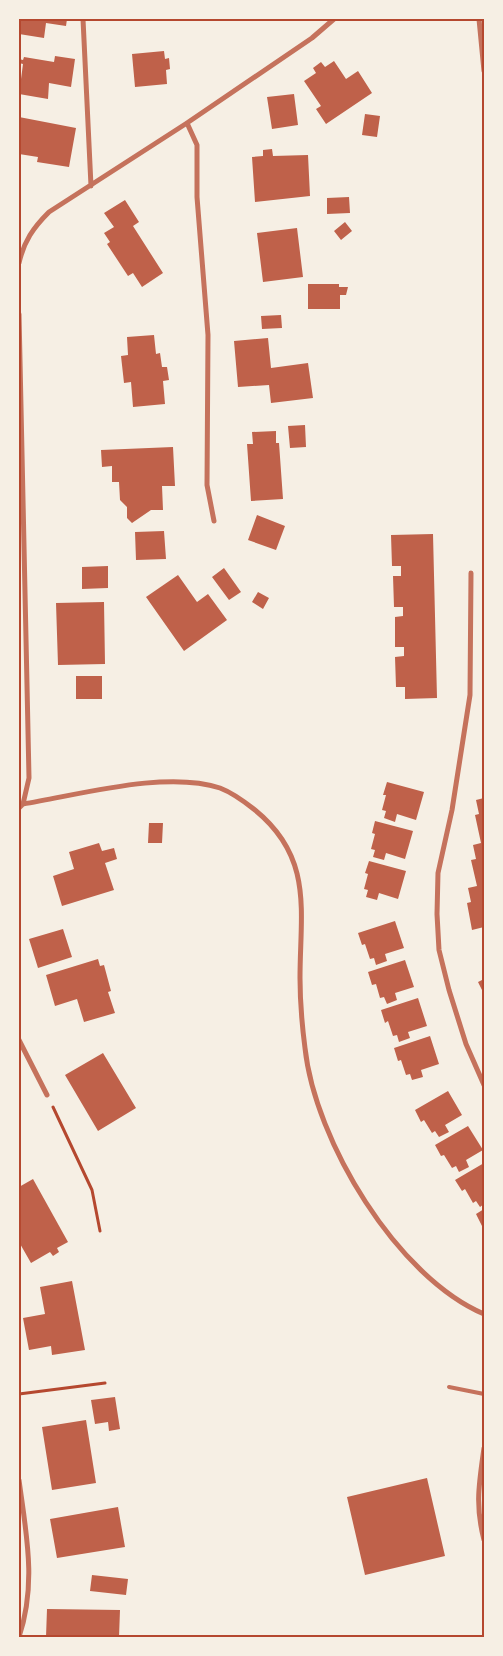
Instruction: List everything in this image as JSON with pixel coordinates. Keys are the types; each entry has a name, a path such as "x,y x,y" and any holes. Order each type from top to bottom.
{"street":[{"path":"83,19 91,186"},
{"path":"19,263 24,243 34,226 49,212 187,123 312,38 334,19"},
{"path":"479,19 484,71"},
{"path":"187,123 198,146 197,197 208,335 207,485 214,521"},
{"path":"19,314 29,778 21,806 169,781 221,788 243,801 267,820 282,840 293,860 300,888 303,915 300,979 305,1049 310,1081 323,1118 359,1190 405,1255 435,1284 456,1299 484,1314"},
{"path":"470,573 470,695 452,810 438,873 437,914 439,950 449,990 466,1044 484,1085"},
{"path":"19,1040 47,1095"},
{"path":"484,1448 478,1506 484,1540"},
{"path":"19,1480 20,1502 30,1567 24,1621 19,1636"}],"lane":[{"path":"449,1387 484,1394"}],"path":[{"path":"47,1095 92,1190 100,1231"},
{"path":"19,1394 105,1383"}],"building":[{"path":"19,19 67,19 66,26 46,23 44,38 19,34"},
{"path":"164,51 165,59 169,58 170,69 166,70 167,84 135,87 132,54"},
{"path":"55,56 75,59 71,87 49,83 48,99 19,94 23,64 19,63 19,59 23,60 24,57 54,62"},
{"path":"334,61 346,79 358,71 372,93 326,124 316,109 321,106 304,81 316,73 313,68 321,62 325,67"},
{"path":"294,94 298,125 272,129 267,97"},
{"path":"365,114 380,116 377,137 362,135"},
{"path":"19,117 76,128 69,167 37,162 38,157 19,154"},
{"path":"272,149 273,156 308,155 310,196 255,202 252,157 263,156 263,150"},
{"path":"349,197 350,213 327,214 327,198"},
{"path":"125,200 139,222 133,226 163,273 142,287 133,273 128,276 107,244 110,242 104,233 114,227 104,213"},
{"path":"345,222 352,231 341,240 334,231"},
{"path":"297,228 303,277 263,282 257,233"},
{"path":"308,284 339,284 339,287 348,287 346,295 340,295 340,309 308,309"},
{"path":"281,315 282,328 262,329 261,316"},
{"path":"154,335 156,354 160,353 162,367 167,367 169,380 163,381 165,404 133,407 131,382 124,383 121,356 128,355 127,337"},
{"path":"268,338 271,368 308,363 313,398 271,403 269,385 238,387 234,341"},
{"path":"305,425 306,447 290,448 288,426"},
{"path":"276,431 276,443 279,443 283,499 251,501 247,444 253,444 252,432"},
{"path":"173,447 175,486 162,486 163,510 151,510 132,523 127,518 127,507 120,500 119,482 112,482 112,466 102,467 101,450"},
{"path":"257,515 285,526 276,550 248,540"},
{"path":"164,531 166,559 136,560 135,532"},
{"path":"433,534 437,698 405,699 405,687 396,687 395,657 404,656 404,647 395,647 395,617 403,616 403,607 394,607 393,576 401,576 401,566 392,566 391,535"},
{"path":"108,566 108,588 82,589 82,567"},
{"path":"224,568 241,592 229,600 212,577"},
{"path":"178,575 197,602 208,594 227,620 184,651 146,597"},
{"path":"258,592 269,598 263,609 252,602"},
{"path":"104,602 105,664 58,665 56,603"},
{"path":"76,676 102,676 102,699 76,699"},
{"path":"387,782 424,792 416,820 397,814 395,822 384,818 386,811 382,810 386,795 383,795"},
{"path":"484,798 484,927 472,930 467,903 471,902 468,888 477,886 471,860 476,859 473,845 481,843 475,815 479,814 476,800"},
{"path":"375,821 413,831 405,859 386,853 384,860 373,857 375,850 371,849 375,834 372,833"},
{"path":"149,823 163,823 162,843 148,843"},
{"path":"99,843 102,851 114,848 117,859 105,863 114,890 62,906 53,876 74,869 69,852"},
{"path":"369,861 406,871 398,899 379,893 377,900 366,897 368,890 364,889 368,874 365,873"},
{"path":"395,921 404,948 385,954 387,961 376,965 374,958 370,959 365,944 362,945 358,933"},
{"path":"63,929 72,957 38,968 29,939"},
{"path":"98,959 100,966 104,965 111,991 108,992 115,1013 84,1022 77,999 55,1006 46,975"},
{"path":"405,960 414,987 395,993 397,1000 387,1004 384,997 380,998 376,984 372,985 368,972"},
{"path":"484,979 484,994 478,982"},
{"path":"418,998 427,1026 408,1032 410,1038 399,1042 397,1035 393,1036 388,1021 385,1023 381,1010"},
{"path":"430,1036 439,1064 421,1070 423,1077 412,1080 410,1074 406,1075 401,1060 398,1061 394,1048"},
{"path":"103,1053 136,1108 98,1131 65,1075"},
{"path":"448,1091 462,1115 445,1125 449,1132 439,1137 435,1131 432,1133 424,1120 421,1122 415,1110"},
{"path":"468,1126 483,1150 466,1160 469,1167 459,1172 456,1166 452,1168 444,1155 441,1156 435,1145"},
{"path":"484,1163 484,1204 480,1207 476,1201 473,1203 465,1189 462,1191 455,1180"},
{"path":"33,1179 68,1242 57,1248 59,1252 53,1256 50,1252 31,1263 19,1242 19,1187"},
{"path":"484,1209 484,1225 482,1226 476,1214"},
{"path":"72,1281 85,1350 52,1355 51,1346 29,1350 23,1318 45,1314 40,1287"},
{"path":"115,1397 120,1429 109,1431 108,1422 95,1424 91,1400"},
{"path":"86,1420 96,1483 52,1490 42,1427"},
{"path":"427,1478 445,1556 365,1575 347,1497"},
{"path":"118,1507 125,1547 57,1558 50,1519"},
{"path":"92,1575 128,1579 126,1595 90,1591"},
{"path":"47,1609 120,1610 119,1637 46,1637"}]}
